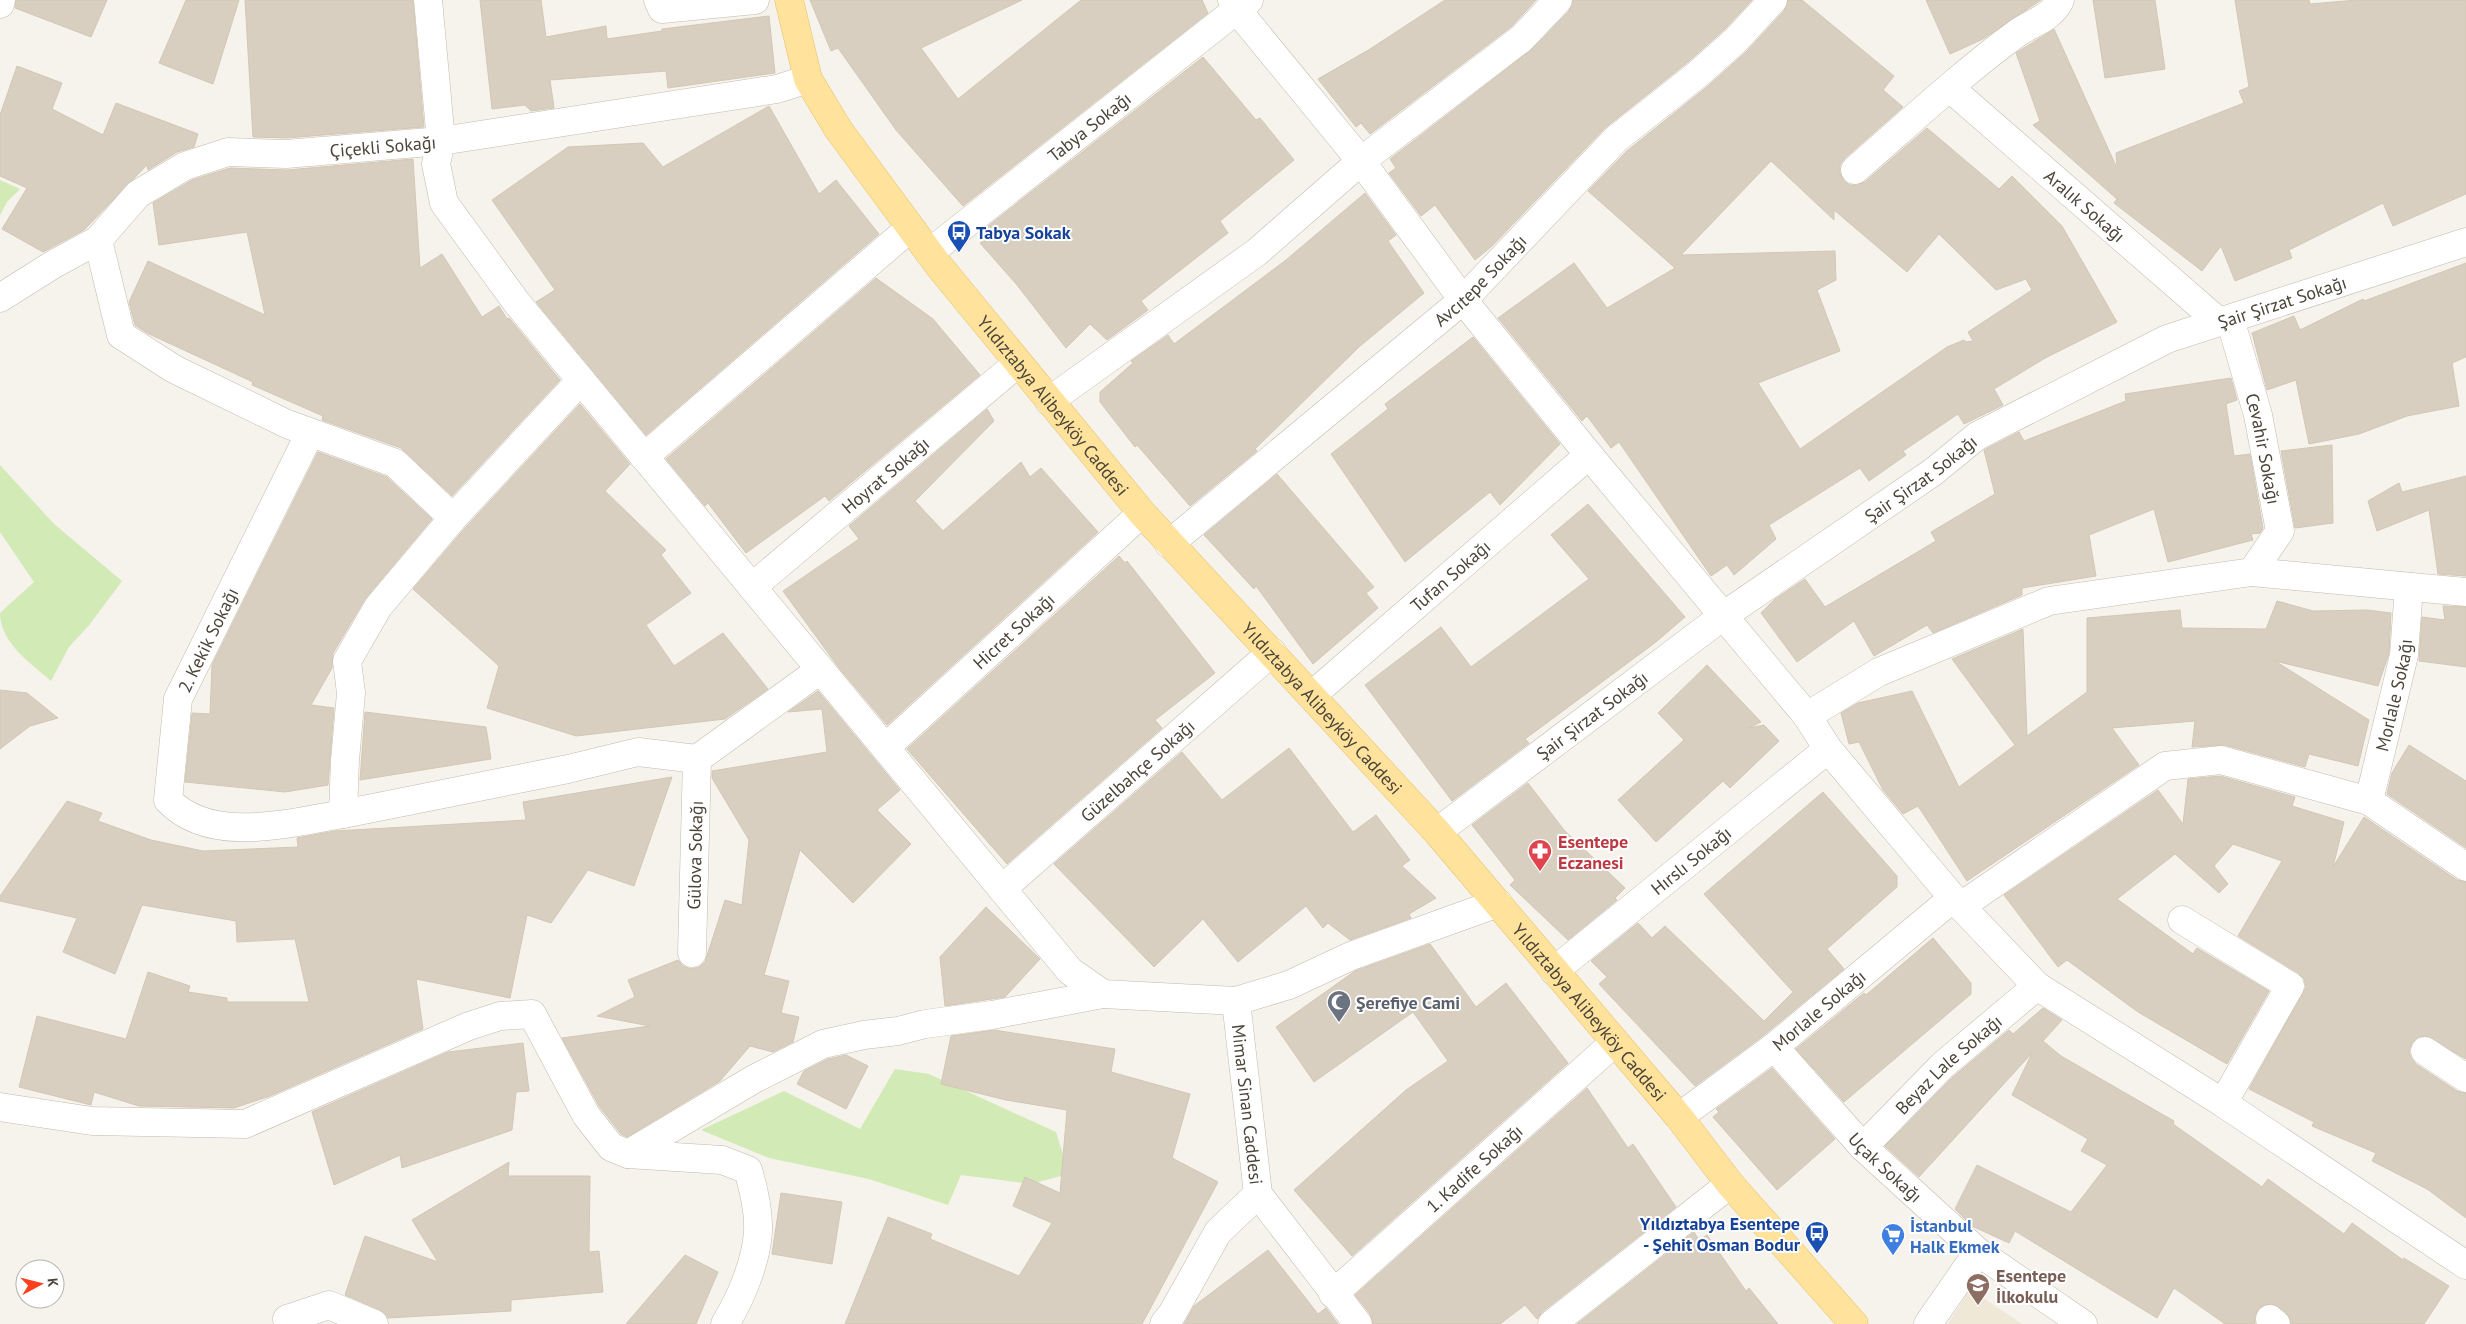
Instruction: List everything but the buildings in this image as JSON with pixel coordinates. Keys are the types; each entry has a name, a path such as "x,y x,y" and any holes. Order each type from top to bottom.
{"main road":[{"name":"Yıldıztabya Alibeyköy Caddesi","path":"789,0 808,79 838,129 928,253 1142,512 1437,832 1679,1117 1730,1184 1854,1324"}],"street":[{"path":"428,0 441,141 436,164 444,203 517,303 1070,971 1103,994"},
{"path":"658,0 662,9 755,0"},
{"path":"1049,401 1257,252 1361,160 1522,39 1558,0"},
{"name":"Avcıtepe Sokağı","path":"1170,544 1464,300 1616,139 1717,57 1773,0"},
{"path":"1855,170 1950,88 2018,33 2054,12 2060,0"},
{"path":"1239,3 1361,160 1464,300 1589,455 1807,716 1828,749 1957,902 2037,986 2223,1103 2466,1265"},
{"name":"Tabya Sokağı","path":"928,253 1239,3"},
{"name":"Çiçekli Sokağı","path":"0,298 54,264 98,240 138,194 185,166 228,152 286,154 441,141 777,89 808,79"},
{"name":"Aralık Sokağı","path":"1950,88 2225,320"},
{"path":"644,457 910,228"},
{"path":"98,240 121,334 174,369 287,424 394,463 453,518"},
{"name":"Şair Şirzat Sokağı","path":"1437,832 1723,616 1933,472 1977,436 2167,340 2466,242"},
{"name":"Cevahir Sokağı","path":"2225,320 2258,414 2280,531 2252,572"},
{"name":"Hoyrat Sokağı","path":"752,587 1018,363"},
{"path":"343,814 345,760 351,693 347,662 378,607 453,518 580,380"},
{"name":"2. Kekik Sokağı","path":"310,433 178,699 168,800 178,811 209,822 246,829 343,814 568,769 638,752 697,759"},
{"name":"Tufan Sokağı","path":"1311,696 1589,455"},
{"name":"Hicret Sokağı","path":"885,748 1142,512"},
{"path":"1807,716 1880,672 2049,602 2252,572 2466,592"},
{"name":"Morlale Sokağı","path":"2369,801 2404,655 2409,587"},
{"name":"Güzelbahçe Sokağı","path":"1002,889 1272,652"},
{"path":"697,759 820,670"},
{"name":"Hırslı Sokağı","path":"1554,970 1828,749"},
{"name":"Gülova Sokağı","path":"692,953 697,759"},
{"name":"Morlale Sokağı","path":"1679,1117 1774,1048 1957,902 2165,766 2221,760 2369,801 2466,867"},
{"path":"628,1154 754,1079 823,1044 864,1035 898,1031 925,1024 992,1016 1103,994 1236,1001 1289,985 1351,956 1498,902"},
{"path":"2182,920 2290,986 2223,1103"},
{"name":"Beyaz Lale Sokağı","path":"1863,1147 1943,1065 2037,986"},
{"name":"Mimar Sinan Caddesi","path":"1164,1324 1172,1314 1218,1232 1258,1194 1236,1001"},
{"path":"0,1107 92,1121 245,1124 469,1026 500,1016 532,1014 586,1115 611,1147 628,1154 722,1160 748,1170 756,1200 758,1232 752,1260 742,1288 725,1324"},
{"name":"1. Kadife Sokağı","path":"1333,1294 1615,1042"},
{"name":"Uçak Sokağı","path":"1774,1048 1863,1147 1978,1252 2082,1324"},
{"path":"2425,1051 2466,1078"},
{"path":"1552,1324 1730,1184"},
{"path":"1258,1194 1333,1294 1358,1324"},
{"path":"1928,1324 1978,1252"},
{"path":"282,1322 329,1305 374,1324"}],"shaded area":[{"name":"Esentepe İlkokulu","path":"1970,1289 2022,1324 1948,1324"}],"green space":[{"path":"0,180 20,189 7,202 0,215"},
{"path":"0,465 54,524 122,581 90,624 69,647 51,681 18,651 11,643 1,624 0,613 34,582 0,532"},
{"path":"895,1069 929,1074 1056,1132 1069,1174 1031,1184 961,1175 948,1205 869,1179 769,1158 701,1130 784,1091 860,1129"}],"place":[{"name":"Tabya Sokak","path":"959,253"},
{"name":"Esentepe Eczanesi","path":"1540,872"},
{"name":"Şerefiye Cami","path":"1339,1023"},
{"name":"Yıldıztabya Esentepe - Şehit Osman Bodur","path":"1817,1254"},
{"name":"İstanbul Halk Ekmek","path":"1893,1256"},
{"name":"Esentepe İlkokulu","path":"1978,1306"}]}
